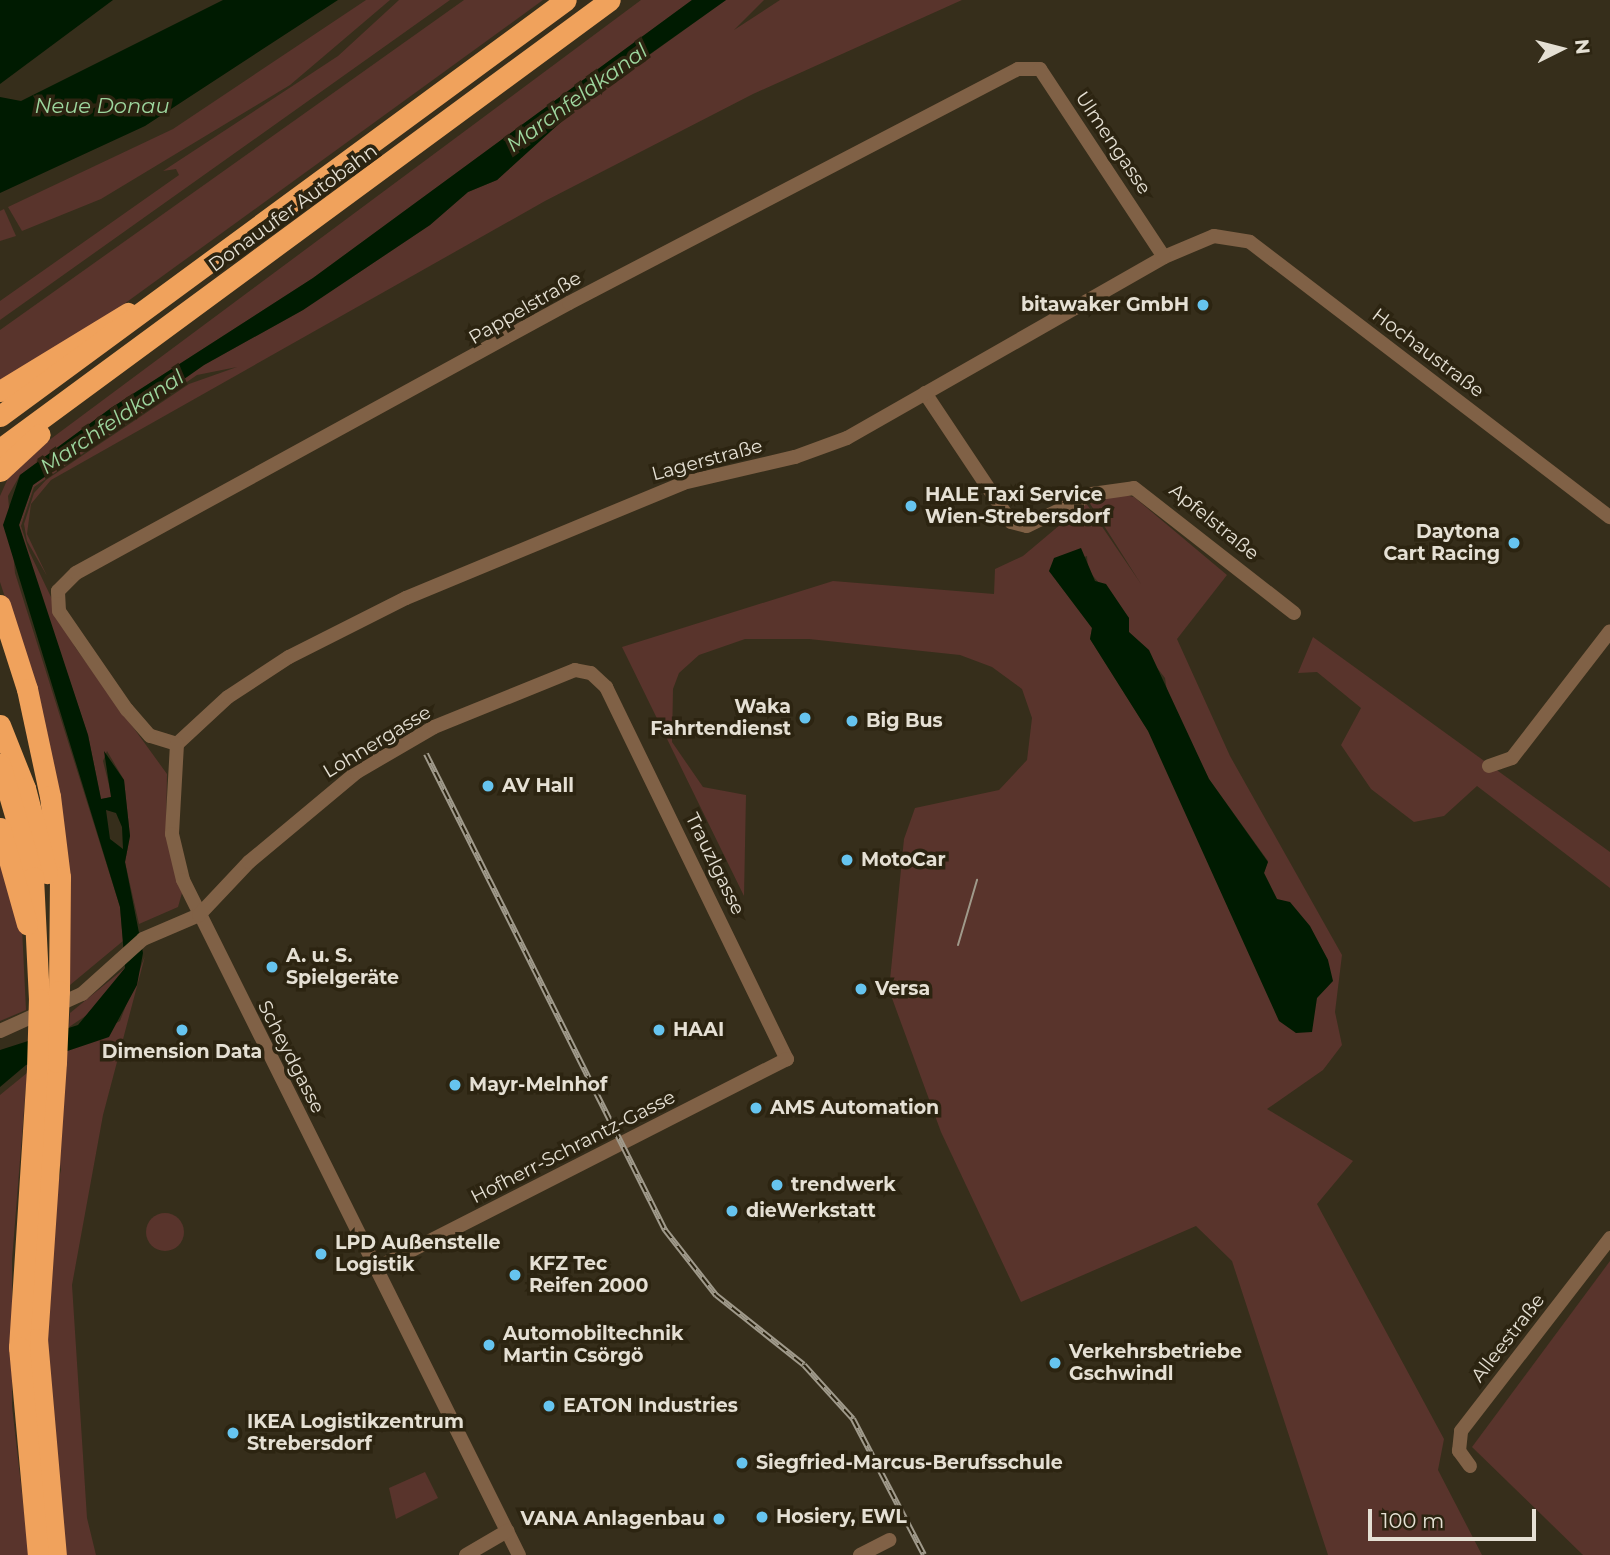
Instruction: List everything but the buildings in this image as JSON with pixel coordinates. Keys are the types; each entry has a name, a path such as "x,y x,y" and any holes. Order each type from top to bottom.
{"highway":[{"name":"Donauufer Autobahn","path":"0,416 175,292 566,0"},
{"name":"Donauufer Autobahn","path":"0,449 101,378 610,0"},
{"path":"0,391 107,322 175,292"},
{"path":"0,471 101,378"},
{"path":"0,605 27,689 50,796 59,937 59,991 46,1065 19,1347 38,1555"},
{"path":"0,725 35,819 59,937"},
{"path":"0,764 33,877 39,999 46,1065 37,1339 56,1555"},
{"path":"0,828 38,970"}],"street":[{"name":"Ulmengasse","path":"1018,69 1040,69 1164,257"},
{"name":"Pappelstraße","path":"177,744 150,736 127,710 59,611 58,591 148,532 569,303 1018,69"},
{"name":"Lagerstraße","path":"177,744 228,697 289,657 405,598 683,483 795,457 847,438 1164,257 1214,236"},
{"name":"Hochaustraße","path":"1214,236 1250,242 1610,517"},
{"name":"Apfelstraße","path":"925,393 1011,522 1027,526 1092,494 1134,488 1294,613"},
{"path":"1489,766 1512,758 1610,631"},
{"name":"Lohnergasse","path":"199,915 325,796 434,727 575,670 591,673 606,687"},
{"name":"Trauzlgasse","path":"606,687 788,1059"},
{"name":"Scheydgasse","path":"177,744 172,834 199,915 519,1555"},
{"path":"0,1031 82,994 117,959 143,939 199,915"},
{"name":"Hofherr-Schrantz-Gasse","path":"375,1269 788,1059"},
{"name":"Alleestraße","path":"1469,1466 1459,1451 1461,1431 1610,1238"},
{"path":"466,1555 507,1531"},
{"path":"860,1555 889,1540"}],"shaded area":[{"path":"366,0 390,0 290,85 101,199 22,231 8,207 173,129"},
{"path":"399,0 450,0 0,320 0,301 179,175 176,169 163,171 338,56"},
{"path":"464,0 543,0 113,312 0,382 0,330"},
{"path":"641,0 692,0 313,278 111,408 20,475 8,496 15,573 120,907 123,941 70,985 68,877 32,680 0,582 0,496 13,467"},
{"path":"726,0 764,0 734,30 780,0 962,0 753,94 545,201 51,480 31,504 27,534 47,576 27,541 24,524 34,493 46,480 189,384 237,367 197,375 34,487 21,526 29,551 75,647 167,774 166,830 182,893 178,907 139,924 125,862 130,836 124,780 107,751 103,761 112,797 101,799 88,735 19,525 33,485 204,365 303,310 430,225 468,192 497,180 581,104"},
{"path":"4,209 16,236 0,241 0,211"},
{"path":"1121,494 1134,497 1227,575 1177,639 1230,756 1342,955 1335,1012 1342,1045 1323,1070 1267,1109 1353,1161 1317,1204 1444,1439 1438,1470 1482,1555 1328,1555 1232,1261 1196,1226 1021,1302 941,1132 889,990 904,839 915,808 999,790 1027,760 1032,718 1022,689 992,667 960,655 809,639 745,639 699,655 679,673 673,689 672,742 703,787 746,795 744,896 622,647 833,581 994,594 995,569 1023,556 1086,503 1141,584 1089,502","holes":["1087,556 1088,570 1129,618 1129,632 1165,678 1168,698 1209,779 1268,861 1264,873 1277,899 1309,926 1328,960 1317,998 1090,639 1092,628 1049,571"]},
{"path":"1313,637 1610,852 1610,888 1477,786 1444,816 1414,822 1371,789 1341,745 1361,708 1317,672 1298,673"},
{"path":"0,856 22,928 26,1010 0,1021"},
{"path":"145,956 103,1115 72,1285 87,1518 96,1555 64,1555 46,1399 51,1211 61,1170 56,1146 66,1050 120,1021"},
{"path":"125,968 96,1009 69,1027 70,1013"},
{"path":"27,1073 12,1260 12,1406 29,1555 0,1555 0,1095"},
{"path":"165,1213 178,1219 184,1232 178,1245 165,1251 152,1245 146,1232 152,1219"},
{"path":"1610,1261 1610,1555 1583,1555 1472,1447"},
{"path":"425,1472 438,1498 396,1519 389,1488"}],"water":[{"name":"Neue Donau","path":"0,0 113,0 0,84"},
{"name":"Neue Donau","path":"223,0 338,0 145,126 0,193 0,97 21,101"},
{"name":"Marchfeldkanal","path":"692,0 726,0 584,101 497,180 468,192 430,225 303,310 204,365 33,485 19,525 88,735 101,799 111,797 104,751 124,780 130,836 125,862 143,953 137,985 109,1037 26,1065 0,1087 0,1050 78,1025 125,968 120,907 3,525 20,475 111,408 313,278","holes":["106,810 116,813 122,827 123,849 110,839"]},
{"path":"1081,548 1095,581 1106,584 1129,618 1129,632 1149,650 1209,779 1268,862 1264,873 1277,899 1290,902 1310,926 1328,960 1333,981 1317,998 1312,1032 1296,1033 1279,1021 1148,731 1090,639 1092,628 1049,571 1054,558"}],"tram line":[{"path":"958,945 977,880"}],"railway":[{"path":"426,754 665,1230 716,1295 804,1365 853,1419 924,1555"}],"place":[{"name":"bitawaker GmbH","path":"1203,305"},
{"name":"HALE Taxi Service Wien-Strebersdorf","path":"911,506"},
{"name":"Daytona Cart Racing","path":"1514,543"},
{"name":"Waka Fahrtendienst","path":"805,718"},
{"name":"Big Bus","path":"852,721"},
{"name":"AV Hall","path":"488,786"},
{"name":"MotoCar","path":"847,860"},
{"name":"A. u. S. Spielgeräte","path":"272,967"},
{"name":"Versa","path":"861,989"},
{"name":"Dimension Data","path":"182,1030"},
{"name":"HAAI","path":"659,1030"},
{"name":"Mayr-Melnhof","path":"455,1085"},
{"name":"AMS Automation","path":"756,1108"},
{"name":"trendwerk","path":"777,1185"},
{"name":"dieWerkstatt","path":"732,1211"},
{"name":"LPD Außenstelle Logistik","path":"321,1254"},
{"name":"KFZ Tec Reifen 2000","path":"515,1275"},
{"name":"Automobiltechnik Martin Csörgö","path":"489,1345"},
{"name":"Verkehrsbetriebe Gschwindl","path":"1055,1363"},
{"name":"EATON Industries","path":"549,1406"},
{"name":"IKEA Logistikzentrum Strebersdorf","path":"233,1433"},
{"name":"Siegfried-Marcus-Berufsschule","path":"742,1463"},
{"name":"Hosiery, EWL","path":"762,1517"},
{"name":"VANA Anlagenbau","path":"719,1519"}]}
